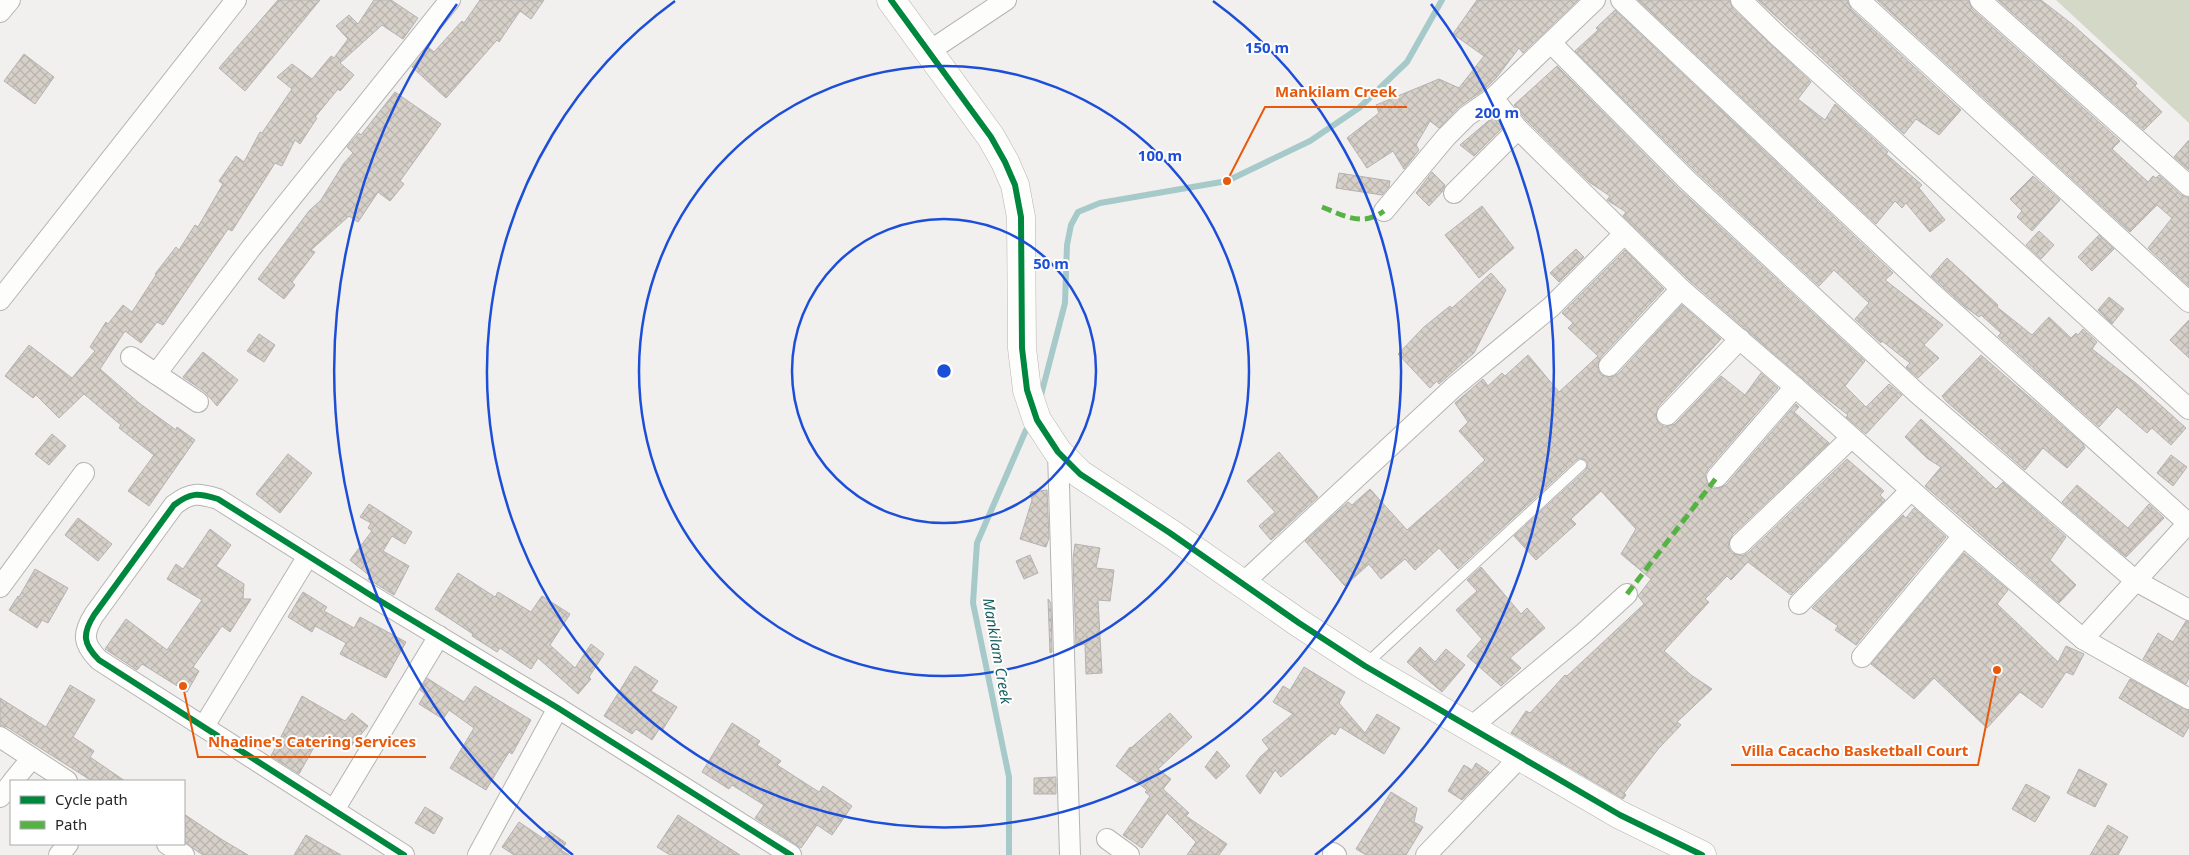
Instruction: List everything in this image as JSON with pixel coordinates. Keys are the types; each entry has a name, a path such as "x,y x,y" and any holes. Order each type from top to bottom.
{"street":[{"path":"0,12 10,0"},
{"path":"0,300 236,0"},
{"path":"156,374 251,248 450,0"},
{"path":"891,0 991,137 1015,185 1021,217 1022,348 1027,390 1037,420 1058,452 1080,474 1365,666 1620,815 1702,855"},
{"path":"928,52 1006,0"},
{"path":"1384,211 1446,137 1467,116 1493,98 1595,0"},
{"path":"1621,0 1932,292 2189,523 2082,639"},
{"path":"1742,0 1778,36 2189,409"},
{"path":"1859,0 2189,302"},
{"path":"1980,0 2189,186"},
{"path":"1551,43 1687,180 1911,387 2136,581 2189,610"},
{"path":"1493,98 1518,129 1681,289 2082,639 2189,699"},
{"path":"1454,193 1518,129"},
{"path":"1242,584 1454,387 1551,307 1624,234"},
{"path":"1609,366 1681,289"},
{"path":"1667,415 1740,339"},
{"path":"131,357 198,402"},
{"path":"1717,477 1795,387"},
{"path":"1740,544 1851,438"},
{"path":"1058,452 1070,855"},
{"path":"0,587 84,473"},
{"path":"1799,604 1911,490"},
{"path":"404,855 99,660 89,650 85,639 87,626 174,505 187,495 202,494 218,499 558,708 791,855"},
{"path":"1862,657 1963,536"},
{"path":"204,726 308,556"},
{"path":"1470,728 1584,633 1627,594"},
{"path":"334,810 439,636"},
{"path":"478,855 558,708"},
{"path":"0,738 65,780"},
{"path":"1426,855 1520,757"},
{"path":"14,780 32,758"},
{"path":"0,798 10,785"},
{"path":"1107,839 1129,855"},
{"path":"59,855 67,845"}],"lane":[{"path":"1365,666 1581,465"}],"green space":[{"path":"2056,0 2189,0 2189,123"}],"building":[{"path":"278,0 320,0 245,91 219,68"},
{"path":"374,0 391,0 418,18 403,39 382,25 340,63 354,75 340,91 338,89 315,117 317,118 300,144 295,140 282,166 275,163 232,231 228,229 163,325 157,322 141,343 125,331 100,369 139,403 176,430 177,427 195,440 149,506 128,491 154,455 119,428 121,425 84,394 59,418 36,395 33,398 5,376 29,345 72,378 95,351 90,347 106,322 108,324 123,305 132,312 155,274 176,247 179,250 195,225 198,227 223,184 219,181 236,156 244,162 260,132 262,133 292,89 277,77 292,64 312,79 331,56 334,58 348,39 336,26 349,15 358,24"},
{"path":"480,0 544,0 531,19 520,11 499,42 497,40 446,98 412,67 428,47 434,52 462,21 464,23"},
{"path":"1477,0 1578,0 1523,53 1519,48 1497,77 1485,89 1459,107 1439,128 1430,121 1416,145 1419,150 1404,169 1393,151 1367,168 1347,138 1379,113 1376,105 1439,79 1459,88 1484,56 1453,34"},
{"path":"1638,0 1729,0 1733,9 1811,82 1798,99 1825,120 1835,104 1888,152 1886,154 1922,185 1919,188 1945,220 1930,232 1906,203 1902,208 1895,201 1876,224"},
{"path":"1758,0 1847,0 1851,9 1961,110 1939,135 1916,119 1904,134"},
{"path":"1877,0 1968,0 1972,9 2120,141 2112,149 2148,182 2153,176 2156,178 2159,175 2181,195 2189,198 2189,286 2148,248 2172,218 2157,205 2130,232"},
{"path":"1998,0 2041,0 2072,24 2121,68 2137,83 2135,86 2162,112 2144,130"},
{"path":"1615,10 1893,273 1885,280 1943,325 1924,345 1939,358 1918,378 1906,367 1910,363 1882,341 1881,343 1855,319 1869,303 1834,270 1819,286 1695,171 1575,51 1598,30 1596,28"},
{"path":"24,54 54,77 35,104 4,81"},
{"path":"1557,66 1679,189 1865,361 1845,386 1866,407 1889,384 1902,395 1866,434 1846,417 1848,415 1816,390 1689,280 1623,216 1626,212 1607,200 1610,196 1589,182 1527,121 1514,105"},
{"path":"395,92 441,124 400,181 404,184 390,201 378,192 358,222 349,216 311,250 315,252 292,282 295,285 284,299 258,279 309,211 321,200 344,163 353,153 347,147 359,133 361,135"},
{"path":"1493,117 1502,128 1474,156 1460,145"},
{"path":"2189,140 2189,170 2174,157"},
{"path":"1432,172 1445,185 1442,192 1429,206 1416,193"},
{"path":"1339,173 1390,181 1389,187 1382,195 1336,188"},
{"path":"2033,176 2060,200 2032,231 2017,217 2022,211 2010,199"},
{"path":"1482,206 1514,248 1479,278 1445,235"},
{"path":"2039,231 2054,245 2041,259 2026,245"},
{"path":"2099,235 2114,249 2092,271 2078,257"},
{"path":"1576,249 1584,257 1559,282 1550,273"},
{"path":"1625,250 1664,289 1600,358 1598,369 1601,375 1612,377 1618,374 1682,305 1721,339 1658,407 1656,418 1659,424 1665,427 1675,424 1721,376 1745,395 1761,373 1778,388 1708,469 1705,475 1709,486 1715,489 1726,485 1796,404 1799,407 1794,412 1829,443 1732,535 1728,546 1732,553 1742,556 1748,553 1847,459 1884,491 1880,495 1885,500 1791,595 1748,562 1731,580 1727,576 1705,599 1709,602 1664,651 1691,675 1712,689 1677,722 1681,725 1659,748 1624,793 1626,795 1623,799 1511,733 1526,711 1530,713 1565,675 1567,676 1644,604 1638,596 1651,579 1621,554 1636,529 1601,491 1571,519 1576,524 1536,560 1514,536 1586,470 1588,464 1586,460 1580,458 1576,460 1458,569 1439,548 1415,570 1405,559 1381,579 1369,564 1345,586 1305,541 1348,502 1352,505 1370,489 1407,530 1448,494 1485,460 1459,431 1468,422 1455,403 1483,379 1488,386 1502,373 1505,376 1528,355 1559,392 1598,356 1568,328 1573,323 1562,313"},
{"path":"1947,258 1998,305 1997,307 2032,335 2049,317 2071,338 2076,333 2078,335 2083,329 2097,342 2092,349 2137,384 2186,428 2171,445 2152,428 2147,433 2117,407 2099,427 1998,336 2001,333 1981,315 1979,317 1964,306 1931,276"},
{"path":"1491,273 1506,290 1474,353 1439,384 1437,381 1430,388 1398,354 1424,327 1450,306 1452,308"},
{"path":"2109,297 2124,309 2112,324 2098,310"},
{"path":"2189,320 2189,358 2170,340"},
{"path":"259,334 275,345 264,362 247,351"},
{"path":"203,352 238,380 217,406 205,392 183,377"},
{"path":"1981,355 2083,444 2085,448 2067,468 2043,448 2025,470 1942,396"},
{"path":"1921,419 1996,489 2003,482 2066,537 2050,560 2076,585 2059,603 1925,486 1941,467 1928,459 1905,437"},
{"path":"52,434 66,446 49,465 35,454"},
{"path":"1279,452 1318,497 1271,540 1259,526 1275,512 1247,481"},
{"path":"288,454 312,473 280,513 256,494"},
{"path":"2171,455 2187,467 2173,486 2157,473"},
{"path":"2077,485 2128,528 2149,504 2164,518 2126,557 2062,502"},
{"path":"1047,490 1049,538 1046,547 1020,539 1032,500 1030,492"},
{"path":"369,504 412,532 405,544 392,536 383,551 409,566 394,595 368,579 370,576 350,560 372,531 368,528 371,523 360,517"},
{"path":"1914,508 1946,537 1856,645 1835,630 1838,626 1812,608 1903,515 1906,518"},
{"path":"78,518 112,544 98,561 65,535"},
{"path":"210,529 231,545 216,566 244,584 243,599 251,599 230,632 222,626 193,667 199,671 187,692 142,664 137,670 105,649 126,619 167,650 202,600 167,579 176,564 183,569"},
{"path":"1075,544 1100,548 1096,568 1114,570 1110,601 1098,600 1102,673 1086,674 1085,644 1076,646 1073,559"},
{"path":"1964,553 2008,590 1997,604 2058,662 2066,646 2084,654 2073,675 2066,672 2042,708 2020,692 1987,728 1934,678 1914,699 1871,664"},
{"path":"1030,555 1038,573 1024,579 1016,561"},
{"path":"1481,567 1521,614 1527,608 1545,628 1510,658 1521,668 1501,686 1467,656 1482,639 1456,610 1477,591 1467,580"},
{"path":"35,569 68,588 48,623 42,620 37,628 9,610"},
{"path":"458,573 495,597 498,592 531,612 542,596 570,614 550,645 575,668 591,644 604,654 589,677 591,679 578,694 538,658 531,669 500,648 497,652 435,609"},
{"path":"303,592 327,607 324,611 354,628 360,617 406,642 386,678 340,654 346,643 315,626 312,632 288,617"},
{"path":"1048,599 1051,603 1052,652 1050,653"},
{"path":"2186,621 2189,622 2189,678 2186,684 2143,659 2158,633 2173,642"},
{"path":"1420,647 1435,662 1446,649 1465,665 1442,692 1407,662"},
{"path":"635,666 658,681 651,691 677,707 663,729 660,728 652,740 636,729 632,734 604,716"},
{"path":"1304,667 1345,692 1339,703 1365,733 1377,714 1400,728 1384,754 1340,727 1335,735 1332,733 1281,777 1275,770 1260,794 1246,776 1260,757 1269,749 1262,740 1293,714 1273,702 1283,686 1290,690"},
{"path":"427,678 464,702 475,686 531,720 512,754 509,752 486,790 450,768 474,728 449,710 443,719 419,704 425,694 420,690"},
{"path":"2130,679 2189,711 2189,727 2183,737 2119,698"},
{"path":"70,685 95,700 73,737 94,751 90,757 124,780 90,780 7,727 0,725 0,698 46,727"},
{"path":"302,696 345,721 352,713 368,726 347,751 326,733 321,741 318,740 299,774 271,756"},
{"path":"1170,713 1192,737 1158,769 1171,779 1163,789 1189,813 1186,816 1227,844 1219,855 1187,855 1196,842 1167,813 1142,848 1123,835 1150,796 1145,792 1147,790 1116,766 1130,747"},
{"path":"732,723 760,741 757,745 781,761 777,765 819,792 823,786 852,806 832,835 817,825 801,848 755,818 764,805 732,785 729,789 702,772"},
{"path":"1217,751 1230,766 1216,779 1205,767"},
{"path":"1476,763 1489,772 1462,800 1448,791 1464,765 1472,770"},
{"path":"2079,769 2107,784 2095,807 2067,793"},
{"path":"1056,777 1056,794 1034,794 1034,778"},
{"path":"2026,784 2050,797 2035,822 2012,809"},
{"path":"1391,792 1417,808 1414,822 1423,827 1406,855 1366,855 1356,849"},
{"path":"425,807 443,818 434,834 415,823"},
{"path":"185,815 248,855 203,855 185,842"},
{"path":"678,815 740,855 670,855 657,847"},
{"path":"519,822 544,839 549,831 566,843 561,850 569,855 514,855 502,847"},
{"path":"2108,825 2128,837 2118,855 2090,855"},
{"path":"306,835 341,855 294,855"}],"waterway":[{"name":"Mankilam Creek","path":"1040,399 1065,303 1067,245 1071,225 1078,212 1100,203 1227,181 1310,141 1359,108 1407,62 1442,0"},
{"name":"Mankilam Creek","path":"1009,855 1009,777 973,603 977,543 1026,430"}],"marked path":[{"path":"1322,207 1346,216 1361,219 1376,216 1384,211"},
{"path":"1627,594 1717,477"}],"cycle path":[{"path":"891,0 991,137 1015,185 1021,217 1022,348 1027,390 1037,420 1058,452 1080,474 1365,666 1620,815 1702,855"},
{"path":"404,855 99,660 90,649 87,644 86,633 94,615 174,505 180,501 195,495 218,499 372,596 558,708 791,855"}],"place":[{"name":"Mankilam Creek","path":"1227,181"},
{"name":"Villa Cacacho Basketball Court","path":"1997,670"},
{"name":"Nhadine's Catering Services","path":"183,686"}]}
